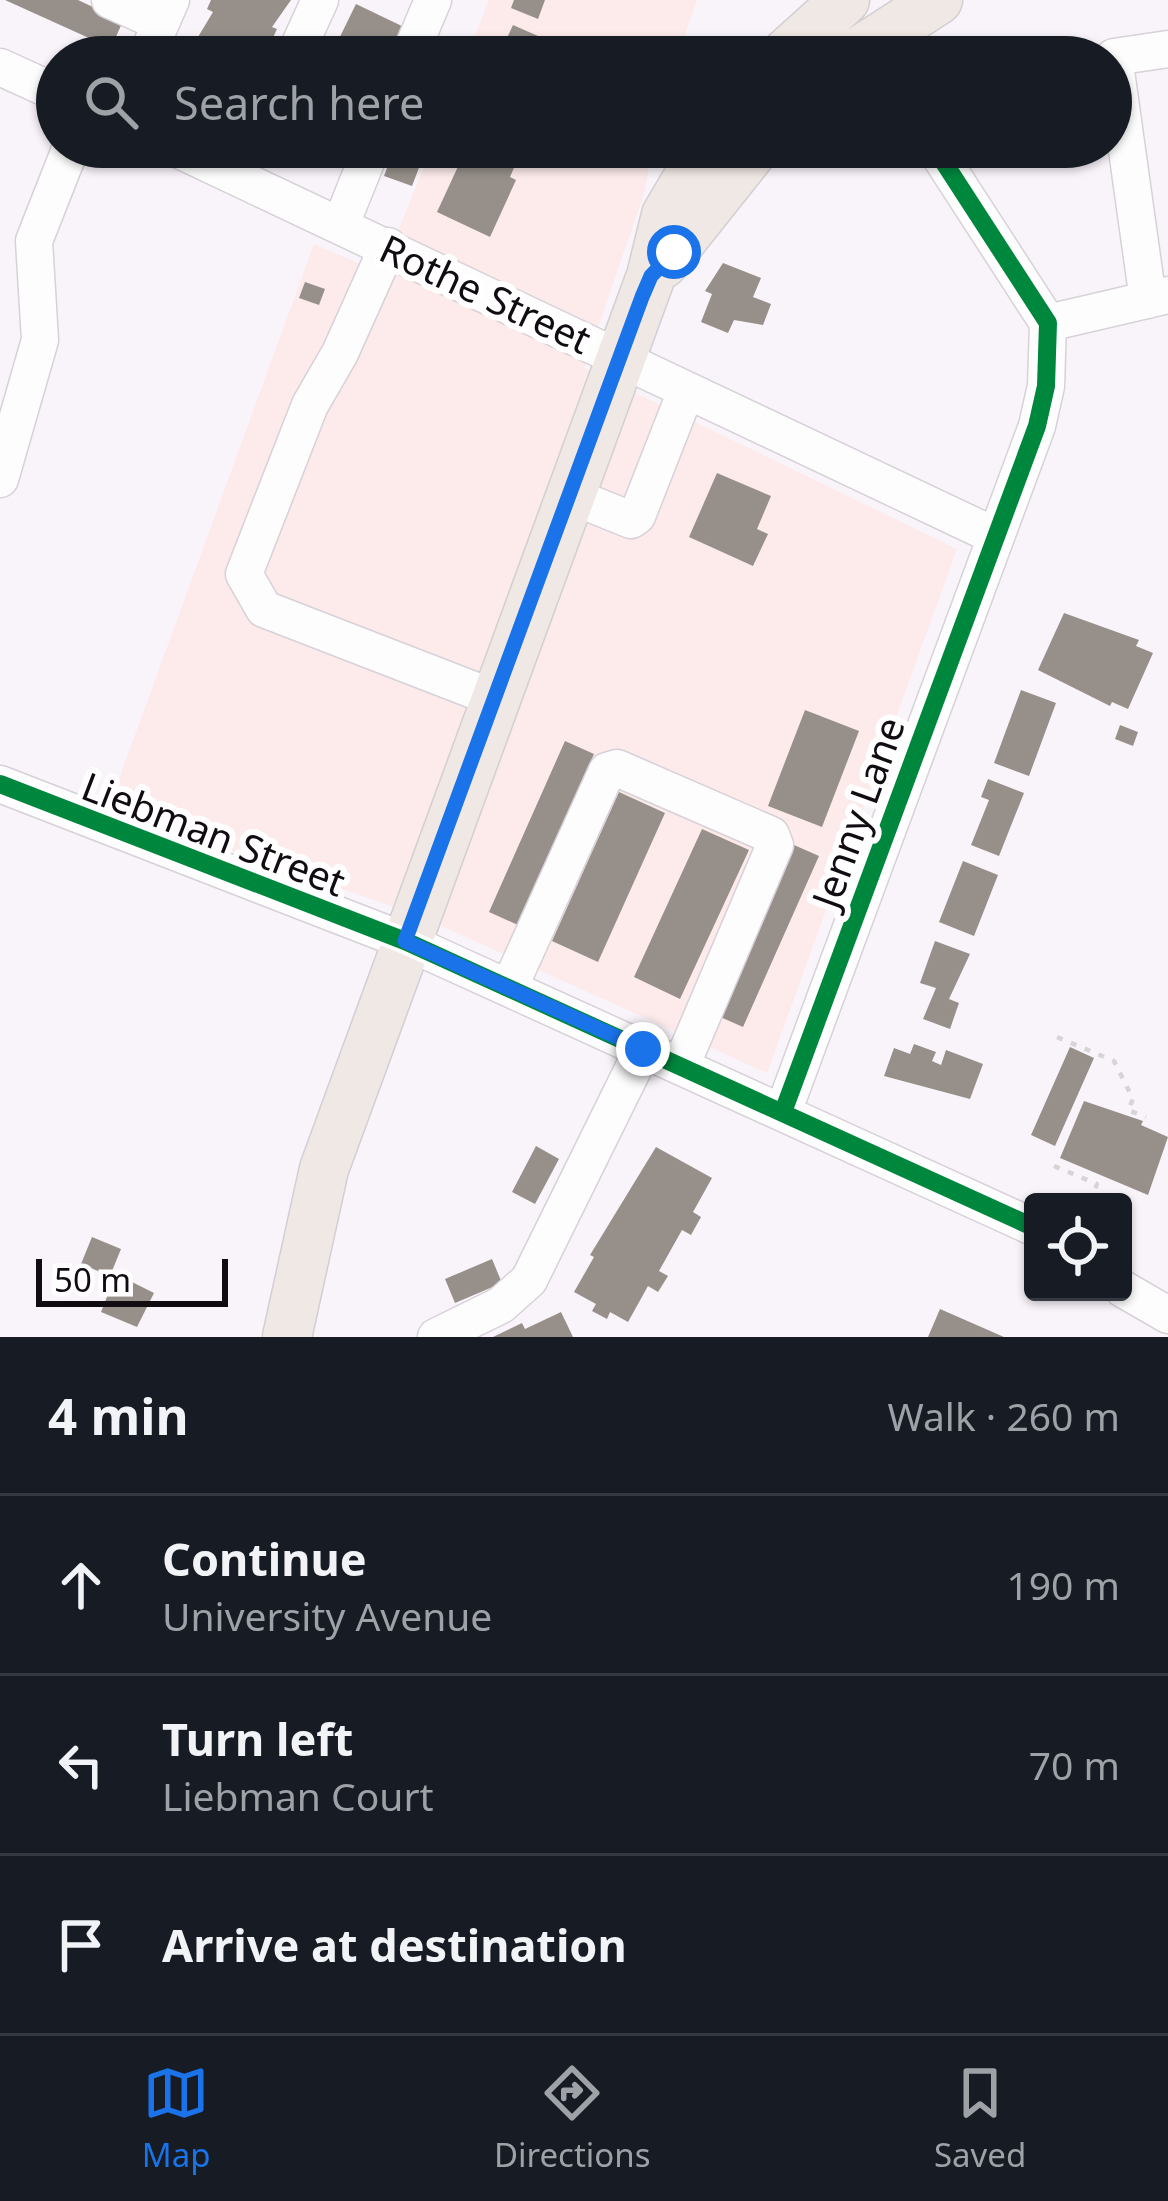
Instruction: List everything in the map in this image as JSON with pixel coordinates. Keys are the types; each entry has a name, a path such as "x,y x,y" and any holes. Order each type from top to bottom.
{"main road":[{"path":"851,30 938,0"},
{"path":"287,1337 324,1169 651,276 665,215 692,168"},
{"path":"651,276 739,168"}],"street":[{"path":"110,0 165,11"},
{"path":"304,36 320,0"},
{"path":"418,36 433,0"},
{"path":"1132,54 1168,49"},
{"path":"0,67 36,83"},
{"path":"948,168 1048,323 1158,298 1132,156"},
{"path":"0,479 40,340 34,241 63,168"},
{"name":"Rothe Street","path":"219,168 993,535"},
{"path":"340,224 363,168"},
{"path":"388,246 340,353 310,405 244,574 264,609 494,698"},
{"name":"Jenny Lane","path":"783,1112 1037,426 1046,386 1048,323"},
{"path":"569,495 631,520 637,516 686,392"},
{"path":"508,988 608,771 617,768 771,836 776,845 681,1066"},
{"name":"Liebman Street","path":"0,784 405,941 1024,1222"},
{"path":"436,1337 501,1305 530,1280 643,1049"},
{"path":"1132,1295 1168,1316"}],"path":[{"path":"1057,1037 1114,1061 1133,1099 1129,1110 1147,1117"},
{"path":"1054,1166 1097,1184 1094,1193"}],"shaded area":[{"path":"489,0 697,0 684,36 475,36"},
{"path":"424,168 649,168 584,368 957,549 767,1073 415,914 108,809 314,244 381,273"}],"building":[{"path":"5,0 78,0 123,21 116,36 84,36"},
{"path":"211,0 291,0 272,27 277,29 274,36 199,36 213,12 207,9"},
{"path":"514,0 545,0 538,19 511,8"},
{"path":"356,4 406,28 402,36 340,36"},
{"path":"513,25 538,36 508,36"},
{"path":"387,168 419,168 412,186 384,176"},
{"path":"457,168 514,168 510,177 516,180 490,237 437,212"},
{"path":"723,263 761,278 753,297 771,304 763,325 734,320 728,333 701,322 712,294 705,291"},
{"path":"305,282 325,289 319,305 299,298"},
{"path":"717,473 771,496 757,529 768,534 753,566 689,537"},
{"path":"1064,613 1139,640 1136,646 1153,653 1128,709 1112,702 1110,706 1038,670"},
{"path":"1021,690 1056,703 1029,776 994,763"},
{"path":"805,710 859,731 822,827 768,806"},
{"path":"1120,725 1138,732 1133,746 1115,739"},
{"path":"565,741 594,754 518,925 489,912"},
{"path":"988,779 1024,793 999,856 971,845 989,800 981,797"},
{"path":"619,792 665,813 598,962 552,941"},
{"path":"702,829 749,850 680,999 634,977"},
{"path":"794,845 819,856 743,1027 718,1016"},
{"path":"963,861 998,875 974,936 939,922"},
{"path":"935,941 970,954 949,999 959,1003 950,1029 923,1019 936,988 920,983"},
{"path":"914,1044 936,1052 932,1061 941,1065 946,1050 983,1064 970,1099 884,1076 894,1048 910,1054"},
{"path":"1070,1047 1094,1058 1055,1146 1031,1135"},
{"path":"1084,1101 1143,1121 1141,1125 1168,1137 1148,1195 1060,1158"},
{"path":"536,1146 559,1159 535,1204 512,1192"},
{"path":"656,1147 712,1178 693,1212 701,1217 691,1235 682,1230 659,1271 668,1276 658,1292 648,1286 628,1322 610,1312 607,1319 592,1311 596,1304 574,1292 594,1257 590,1255"},
{"path":"92,1237 121,1249 110,1276 81,1264"},
{"path":"492,1259 502,1283 455,1303 445,1279"},
{"path":"116,1274 154,1293 137,1327 101,1312"},
{"path":"940,1309 1004,1337 928,1337"},
{"path":"561,1312 573,1337 493,1337 522,1323 525,1329"}],"cycle path":[{"path":"783,1112 1037,426 1046,386 1048,323 948,168"},
{"path":"0,784 405,941 1024,1223"}],"route":[{"path":"643,1049 405,941 642,297 651,276 674,252"}]}
